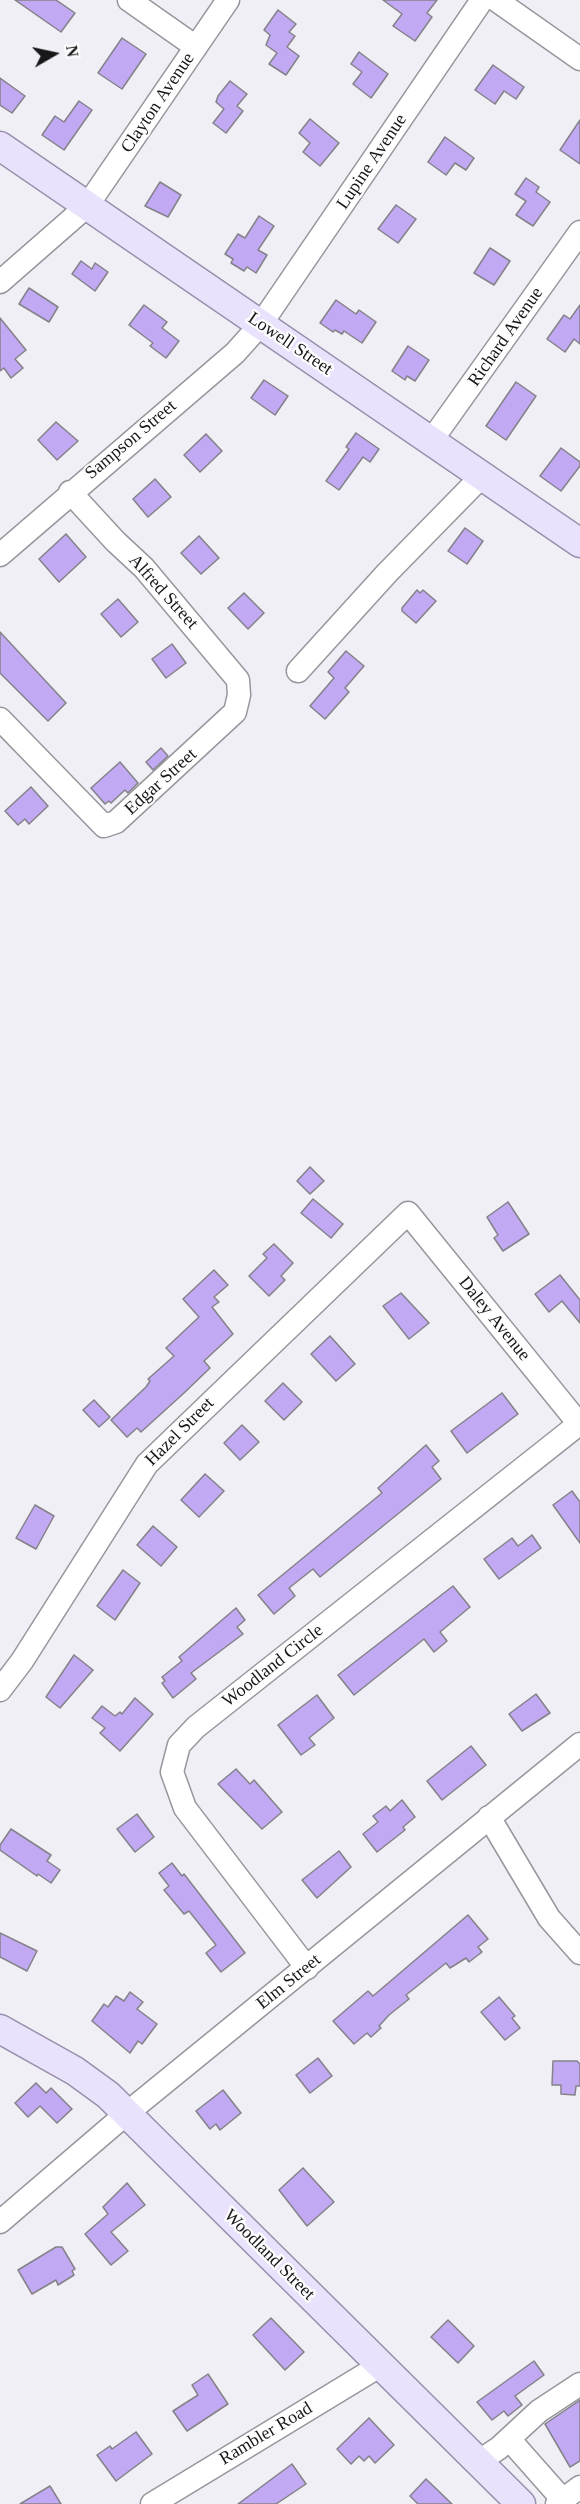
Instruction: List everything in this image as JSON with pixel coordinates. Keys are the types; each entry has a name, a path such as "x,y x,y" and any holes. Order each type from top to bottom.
{"main road":[{"name":"Lowell Street","path":"0,146 580,543"},
{"name":"Woodland Street","path":"0,2029 75,2072 108,2095 521,2504"}],"street":[{"path":"129,0 196,47"},
{"name":"Clayton Avenue","path":"0,282 87,206 228,0"},
{"name":"Lupine Avenue","path":"261,324 482,0"},
{"path":"496,0 580,58"},
{"name":"Richard Avenue","path":"431,441 580,232"},
{"name":"Sampson Street","path":"0,555 70,492 235,353 261,324"},
{"path":"298,671 387,573 482,476"},
{"name":"Alfred Street","path":"70,492 115,541 144,568 238,680 238,700"},
{"name":"Edgar Street","path":"0,719 104,826 116,822 210,738 235,712 238,700"},
{"name":"Daley Avenue","path":"408,1213 580,1425"},
{"name":"Hazel Street","path":"0,1690 22,1661 147,1464 408,1213"},
{"name":"Woodland Circle","path":"307,1968 185,1808 172,1772 179,1745 205,1719 580,1425"},
{"name":"Elm Street","path":"0,2222 126,2114 580,1744"},
{"path":"489,1817 549,1918 580,1953"},
{"name":"Rambler Road","path":"152,2504 381,2365"},
{"path":"478,2462 509,2439 539,2411 580,2384"},
{"path":"509,2439 566,2497"}],"building":[{"path":"15,0 56,0 75,13 61,32"},
{"path":"383,0 437,0 427,13 432,17 415,41 393,26 402,14"},
{"path":"278,10 296,24 289,32 295,36 287,47 299,56 286,75 269,64 277,53 266,45 270,35 264,30"},
{"path":"122,38 146,54 122,89 98,73"},
{"path":"359,52 388,74 371,98 353,84 362,72 351,64"},
{"path":"493,65 524,87 516,99 504,91 495,104 475,90"},
{"path":"0,78 25,96 12,113 0,105"},
{"path":"230,81 247,94 237,106 243,111 226,133 213,123 224,109 216,102 218,96"},
{"path":"79,101 92,110 64,150 42,135 55,116 64,122"},
{"path":"310,119 339,143 320,166 303,152 310,143 299,133"},
{"path":"580,120 580,164 560,150"},
{"path":"445,137 474,158 466,170 455,163 446,175 428,162"},
{"path":"526,178 539,187 536,192 550,202 533,226 516,215 526,201 515,194"},
{"path":"160,182 181,195 168,217 145,206"},
{"path":"396,205 416,219 398,243 378,229"},
{"path":"259,216 274,226 258,250 267,255 256,273 247,267 244,271 231,263 233,259 225,254 238,234 245,238"},
{"path":"490,248 510,261 494,285 474,273"},
{"path":"81,261 92,269 95,263 108,272 95,291 72,274"},
{"path":"29,288 58,307 49,322 19,304"},
{"path":"336,300 356,314 359,310 376,322 362,343 344,331 342,334 335,330 333,332 320,323"},
{"path":"144,305 167,322 162,328 179,341 166,358 150,346 153,343 129,325"},
{"path":"580,305 580,344 574,339 565,352 547,339 564,315 570,319"},
{"path":"0,318 26,350 15,359 23,368 11,378 4,368 0,371"},
{"path":"408,346 429,360 415,381 407,376 405,380 392,371"},
{"path":"264,380 288,396 275,415 251,398"},
{"path":"516,382 536,396 506,440 486,426"},
{"path":"56,422 78,441 57,460 38,440"},
{"path":"356,433 379,449 370,462 363,457 339,490 326,481 349,449 346,447"},
{"path":"206,434 222,451 200,472 184,455"},
{"path":"561,448 580,462 580,466 561,491 540,476"},
{"path":"155,479 171,497 148,517 133,499"},
{"path":"465,528 483,541 467,564 448,551"},
{"path":"66,534 86,557 59,582 39,559"},
{"path":"199,536 219,558 201,574 181,553"},
{"path":"417,590 420,593 423,590 436,601 416,623 402,611 402,608"},
{"path":"244,593 264,613 248,629 228,608"},
{"path":"118,599 138,622 121,637 101,614"},
{"path":"0,632 66,703 48,721 0,673"},
{"path":"172,644 186,663 166,678 152,659"},
{"path":"346,651 364,666 345,688 349,692 325,719 310,706 334,678 328,672"},
{"path":"161,748 168,756 153,770 146,762"},
{"path":"120,762 138,783 128,793 125,790 111,803 109,801 105,804 91,788"},
{"path":"31,787 48,806 29,824 25,819 18,825 5,811"},
{"path":"310,1167 324,1181 310,1194 297,1181"},
{"path":"313,1199 343,1224 331,1238 301,1213"},
{"path":"508,1202 529,1234 503,1251 494,1238 498,1235 487,1217"},
{"path":"274,1244 293,1263 281,1276 285,1280 269,1296 249,1276 267,1258 263,1254"},
{"path":"214,1270 228,1285 214,1297 219,1302 212,1307 233,1334 204,1361 210,1368 141,1432 137,1428 127,1437 111,1420 146,1387 150,1381 148,1379 174,1356 166,1348 199,1317 183,1299"},
{"path":"560,1275 580,1300 580,1323 562,1301 549,1312 535,1294"},
{"path":"401,1293 429,1323 409,1339 383,1306"},
{"path":"330,1336 355,1364 336,1381 311,1354"},
{"path":"283,1383 302,1402 284,1420 265,1401"},
{"path":"502,1393 518,1414 467,1453 451,1431"},
{"path":"94,1400 110,1417 99,1427 83,1410"},
{"path":"242,1425 259,1442 240,1460 224,1443"},
{"path":"426,1445 439,1461 432,1467 441,1479 320,1577 313,1569 289,1588 295,1596 274,1614 258,1595 382,1493 378,1488"},
{"path":"205,1474 224,1491 199,1517 181,1500"},
{"path":"572,1491 580,1502 580,1543 553,1505"},
{"path":"35,1505 54,1516 36,1549 16,1538"},
{"path":"153,1526 177,1547 161,1566 137,1545"},
{"path":"532,1535 541,1548 499,1579 484,1559 512,1538 518,1546"},
{"path":"123,1570 140,1583 115,1620 97,1606"},
{"path":"453,1586 470,1607 440,1632 447,1641 434,1652 424,1639 354,1695 338,1675"},
{"path":"236,1608 245,1620 237,1627 243,1634 191,1673 196,1679 173,1698 162,1683 165,1681 162,1677 182,1661 179,1657"},
{"path":"74,1655 93,1670 60,1708 46,1697"},
{"path":"536,1694 550,1713 522,1731 509,1714"},
{"path":"317,1695 334,1718 309,1738 315,1745 301,1755 278,1725"},
{"path":"135,1698 153,1714 120,1751 100,1733 105,1728 92,1718 102,1706 115,1716 120,1712 122,1714"},
{"path":"471,1746 486,1765 442,1800 427,1781"},
{"path":"236,1769 250,1784 254,1780 282,1812 262,1829 218,1784"},
{"path":"402,1800 415,1817 403,1827 405,1830 377,1852 363,1834 378,1822 373,1816 386,1806 390,1811"},
{"path":"137,1814 154,1837 135,1852 117,1829"},
{"path":"11,1829 51,1855 47,1861 60,1870 51,1883 0,1850 0,1845"},
{"path":"339,1851 351,1867 317,1898 302,1880"},
{"path":"172,1863 182,1876 184,1874 245,1953 221,1972 206,1953 216,1945 189,1911 184,1914 164,1890 169,1886 159,1873"},
{"path":"468,1915 488,1939 478,1947 482,1952 469,1962 466,1958 450,1968 446,1963 406,1995 409,1999 389,2015 379,2026 381,2028 371,2037 367,2033 354,2044 333,2021 368,1991 373,1996"},
{"path":"0,1933 37,1951 27,1971 0,1957"},
{"path":"130,1992 143,2002 137,2009 157,2024 142,2044 138,2041 130,2053 92,2021 104,2004 108,2007 116,1996 124,2001"},
{"path":"499,1997 515,2016 512,2018 520,2028 505,2040 481,2012"},
{"path":"318,2058 332,2076 310,2093 296,2075"},
{"path":"553,2061 577,2061 580,2064 580,2086 576,2086 575,2095 561,2094 561,2085 552,2085"},
{"path":"36,2083 46,2093 51,2088 72,2109 57,2123 40,2106 28,2117 15,2103"},
{"path":"223,2090 241,2113 220,2130 216,2124 210,2129 196,2111"},
{"path":"303,2168 334,2202 307,2226 279,2190"},
{"path":"127,2183 145,2205 111,2232 128,2251 111,2265 85,2234 108,2214 103,2207"},
{"path":"56,2247 62,2247 75,2269 72,2271 74,2275 58,2285 56,2280 32,2294 18,2270"},
{"path":"271,2318 304,2352 285,2370 253,2335"},
{"path":"448,2320 474,2346 458,2363 431,2337"},
{"path":"534,2361 544,2375 515,2396 522,2405 508,2416 504,2411 492,2420 477,2402"},
{"path":"208,2374 228,2404 187,2431 173,2411 198,2395 192,2385"},
{"path":"580,2400 580,2461 570,2467 545,2424"},
{"path":"369,2418 394,2445 375,2463 369,2456 364,2461 359,2456 351,2464 337,2449"},
{"path":"136,2432 152,2454 116,2481 97,2455 110,2446 112,2449"},
{"path":"292,2464 306,2484 276,2504 238,2504"},
{"path":"426,2479 452,2504 418,2504 410,2496"},
{"path":"50,2486 61,2504 20,2504"}]}
